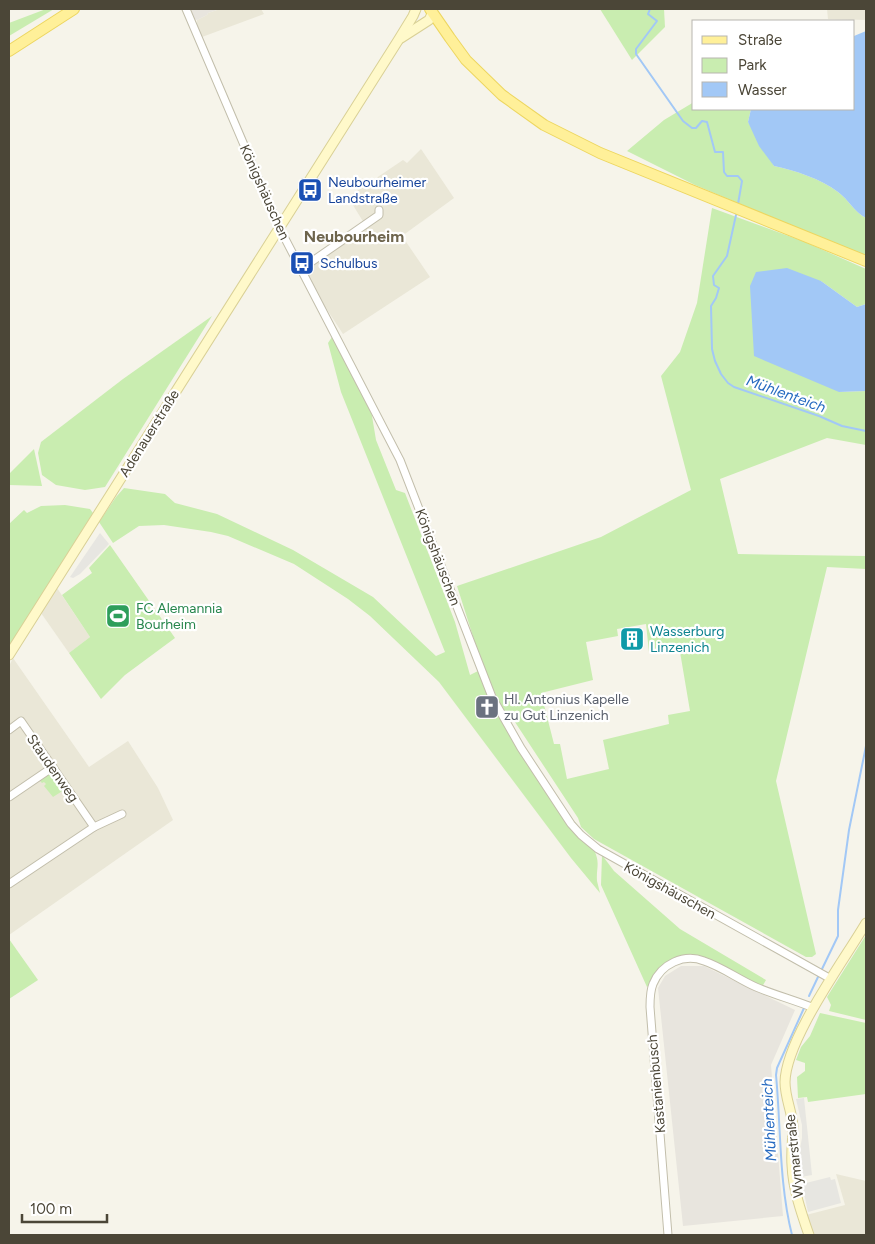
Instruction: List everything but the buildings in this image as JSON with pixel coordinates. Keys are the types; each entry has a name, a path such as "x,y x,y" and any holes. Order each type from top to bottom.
{"main road":[{"path":"9,50 74,9"},
{"path":"431,11 466,60 502,95 544,125 600,153 866,261"}],"street":[{"name":"Königshäuschen","path":"186,9 279,227 400,460 492,697 521,748 571,824 593,846 613,858 831,979"},
{"name":"Adenauerstraße","path":"9,655 416,9"},
{"path":"410,20 431,11"},
{"path":"398,39 429,20 431,11"},
{"path":"301,269 379,216 379,210"},
{"name":"Staudenweg","path":"9,730 20,722 94,826"},
{"path":"9,797 53,767"},
{"path":"9,884 94,826 122,814"},
{"name":"Wymarstraße","path":"809,1235 793,1181 793,1127 786,1097 785,1082 790,1056 807,1020 866,923"},
{"name":"Kastanienbusch","path":"668,1235 650,1007 650,994 653,983 664,968 678,960 693,959 706,962 757,987 814,1008"}],"shaded area":[{"path":"189,9 220,9 208,13 197,20 194,19"},
{"path":"220,9 261,9 264,14 202,37 197,20 208,13"},
{"path":"827,9 866,9 866,20 828,19"},
{"path":"421,149 454,198 402,236 430,277 343,334 326,308 320,303 302,262 312,258 364,223 348,197 403,160 407,163"},
{"path":"100,533 109,544 80,574 73,578 70,577"},
{"path":"57,588 90,637 69,653 41,613"},
{"path":"13,658 89,767 128,741 158,788 173,820 9,935 9,666"},
{"path":"681,966 704,966 795,1010 771,1065 783,1216 683,1226 658,988 665,976"},
{"path":"804,1098 812,1175 801,1177 799,1154 802,1125 796,1099"},
{"path":"836,1174 866,1181 866,1235 813,1235 806,1215 845,1205"},
{"path":"830,1177 831,1180 835,1179 841,1203 808,1212 802,1184"}],"green space":[{"path":"46,9 54,9 9,36 9,23"},
{"path":"600,9 664,9 665,27 632,60"},
{"path":"692,103 692,110 751,110 748,122 774,166 824,183 842,195 858,213 866,218 866,257 695,185 627,151 664,120"},
{"path":"712,208 805,242 866,269 866,304 857,307 821,281 839,392 866,391 866,445 827,438 720,479 738,554 866,556 866,569 827,567 776,781 816,954 812,957 806,957 594,839 581,827 578,818 511,716 507,718 483,668 457,586 601,537 691,490 661,376 680,352 697,303","holes":["646,624 649,652 679,646 690,711 668,715 669,724 603,740 609,769 567,779 560,744 554,744 541,693 593,680 586,642 618,636 617,629"]},
{"path":"212,316 105,487 85,490 56,485 42,475 38,453 41,442 123,379"},
{"path":"332,337 371,410 376,440 396,490 405,493 455,622 470,675 478,671 517,745 593,848 598,861 597,881 600,893 571,858 439,682 370,616 348,599 294,564 228,536 164,525 139,526 113,543 99,522 124,488 165,494 175,503 217,514 293,550 373,597 436,656 445,652 341,392 328,343"},
{"path":"34,449 42,486 9,485 9,474"},
{"path":"65,505 90,509 93,513 9,647 9,524 24,510 27,513 41,506"},
{"name":"FC Alemannia Bourheim","path":"110,545 175,638 125,675 101,699 69,653 90,637 62,595 92,573 89,568"},
{"path":"51,773 54,774 64,790 53,797 44,786 46,784 40,781"},
{"path":"602,855 614,871 680,929 766,980 762,987 710,960 677,959 647,987 601,885"},
{"path":"866,935 866,1020 829,1011 831,1005 827,997"},
{"path":"9,939 38,980 9,999"},
{"path":"820,1013 866,1023 866,1094 808,1102 807,1097 798,1098 797,1077 805,1071 805,1063 796,1060 801,1047 810,1036"}],"water":[{"path":"866,31 866,218 858,213 842,195 824,183 774,166 759,146 748,122 751,110 855,110 855,36"},
{"path":"787,268 821,281 857,307 866,304 866,391 839,392 754,356 750,286 756,272"}],"waterway":[{"name":"Mühlenteich","path":"650,9 648,14 657,21 636,49 636,54 683,121 692,128 696,128 702,121 707,122 715,152 723,152 724,172 727,176 738,176 742,181 738,204"},
{"name":"Mühlenteich","path":"736,215 727,256 713,276 714,285 719,288 711,306 712,349 721,374 734,387 819,416 842,426 866,431"},
{"name":"Mühlenteich","path":"822,969 838,936 838,910 849,830 866,746"},
{"name":"Mühlenteich","path":"809,996 818,977"},
{"name":"Mühlenteich","path":"792,1235 785,1196 776,1075 777,1068 804,1008"}],"place":[{"name":"Neubourheimer Landstraße","path":"310,190"},
{"name":"Schulbus","path":"302,263"},
{"name":"FC Alemannia Bourheim","path":"118,616"},
{"name":"Wasserburg Linzenich","path":"632,639"},
{"name":"Hl. Antonius Kapelle zu Gut Linzenich","path":"487,707"}],"district":[{"name":"Neubourheim","path":"354,236"}]}
